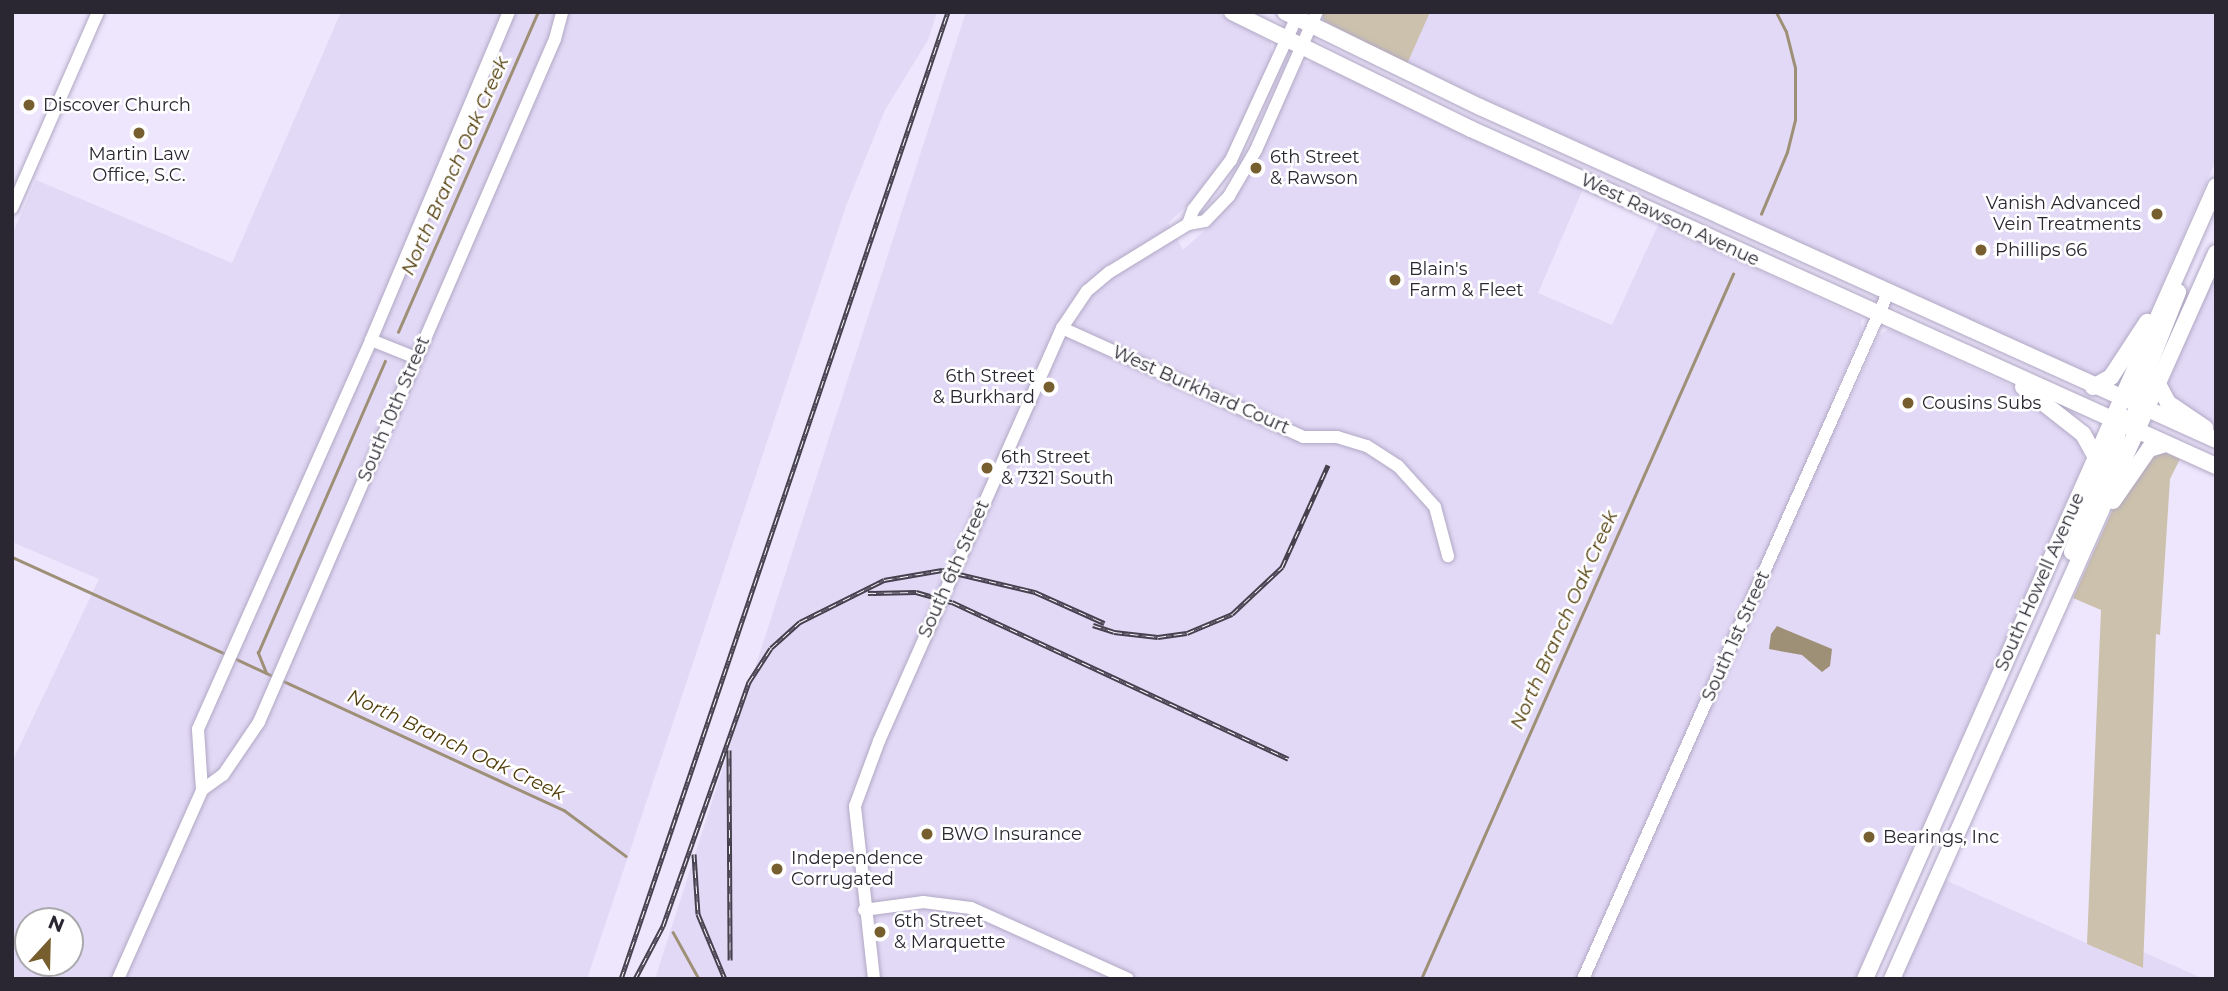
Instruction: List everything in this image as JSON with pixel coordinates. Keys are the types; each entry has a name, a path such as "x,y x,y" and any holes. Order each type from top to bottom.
{"main road":[{"name":"West Rawson Avenue","path":"1232,12 1301,48 1617,196 2216,466"},
{"name":"West Rawson Avenue","path":"1302,16 1628,174 2093,387 2216,437"},
{"path":"1617,196 1628,174"},
{"name":"South Howell Avenue","path":"1892,979 2082,550 2123,425 2134,405 2186,253 2216,186"},
{"path":"2134,405 2168,324 2197,228"},
{"path":"2093,387 2111,377 2186,253"},
{"name":"South Howell Avenue","path":"1865,979 2095,456 2123,425 2134,405 2158,384 2216,253"},
{"path":"2005,372 2083,435 2095,456"},
{"path":"2158,384 2168,402 2216,437"},
{"path":"2061,599 2083,517 2123,425"},
{"path":"2082,550 2094,540 2111,504 2149,449 2165,444"},
{"path":"2019,628 2044,639"},
{"path":"1914,869 1937,879"}],"street":[{"path":"12,208 97,12"},
{"name":"South 10th Street","path":"118,979 202,790 198,729 371,340 509,12"},
{"name":"South 10th Street","path":"202,790 223,775 242,751 277,679 555,39 562,12"},
{"name":"South 6th Street","path":"1188,224 1193,210 1231,160 1286,40 1302,16"},
{"name":"South 6th Street","path":"874,979 864,910 855,806 901,691 1062,328 1098,281 1188,224 1205,221 1239,183 1301,48 1302,16"},
{"name":"South 1st Street","path":"1583,979 1888,293"},
{"name":"West Burkhard Court","path":"1062,328 1303,437 1337,437 1367,446 1398,467 1435,507 1448,556"},
{"path":"371,340 416,358"},
{"path":"864,910 921,902 971,908 1128,979"}],"shaded area":[{"path":"341,12 937,12 928,40 885,110 846,206 587,979 12,979 12,762 99,579 12,542 12,235 36,180 232,263"},
{"path":"966,12 1216,12 1271,42 1272,57 1227,156 1207,187 1168,223 1183,250 1211,225 1245,183 1297,71 1303,63 1313,62 1583,189 1538,293 1612,325 1659,223 1861,318 1862,332 1831,402 1846,408 1878,336 1889,329 2014,387 2083,441 2083,464 1855,979 655,979"},
{"path":"1305,12 2216,12 2216,160 2150,312 2102,380 1407,64"},
{"path":"1430,12 1407,64 1324,21 1322,14"},
{"path":"2216,272 2216,429 2170,399 2166,386"},
{"path":"2160,450 2180,459 2170,479 2160,635 2156,634 2143,968 2087,944 2101,610 2073,598 2112,511 2147,455"},
{"path":"1777,626 1832,649 1830,666 1822,672 1802,655 1769,649 1771,634"},
{"path":"1945,880 2142,968 2143,952 2204,979 1901,979"}],"waterway":[{"name":"North Branch Oak Creek","path":"398,332 538,12"},
{"name":"North Branch Oak Creek","path":"1761,214 1787,152 1795,120 1795,68 1786,32 1776,12"},
{"name":"North Branch Oak Creek","path":"1421,979 1733,274"},
{"name":"North Branch Oak Creek","path":"266,673 258,653 385,361"},
{"name":"North Branch Oak Creek","path":"12,557 228,655"},
{"name":"North Branch Oak Creek","path":"234,658 275,677"},
{"name":"North Branch Oak Creek","path":"281,680 564,810 626,856"},
{"name":"North Branch Oak Creek","path":"673,932 699,979"}],"railway":[{"path":"621,979 948,12"},
{"path":"1093,625 1114,632 1158,637 1187,633 1232,614 1282,567 1328,465"},
{"path":"635,979 663,926 749,682 771,648 800,622 884,580 942,570 1035,592 1104,623"},
{"path":"868,593 916,592 952,602 1288,759"},
{"path":"729,750 730,960"},
{"path":"694,854 698,914 725,979"}],"place":[{"name":"Discover Church","path":"29,105"},
{"name":"Martin Law Office, S.C.","path":"139,133"},
{"name":"6th Street & Rawson","path":"1256,168"},
{"name":"Vanish Advanced Vein Treatments","path":"2157,214"},
{"name":"Phillips 66","path":"1981,250"},
{"name":"Blain's Farm & Fleet","path":"1395,280"},
{"name":"6th Street & Burkhard","path":"1049,387"},
{"name":"Cousins Subs","path":"1908,403"},
{"name":"6th Street & 7321 South","path":"987,468"},
{"name":"BWO Insurance","path":"927,834"},
{"name":"Bearings, Inc","path":"1869,837"},
{"name":"Independence Corrugated","path":"777,869"},
{"name":"6th Street & Marquette","path":"880,932"}]}
